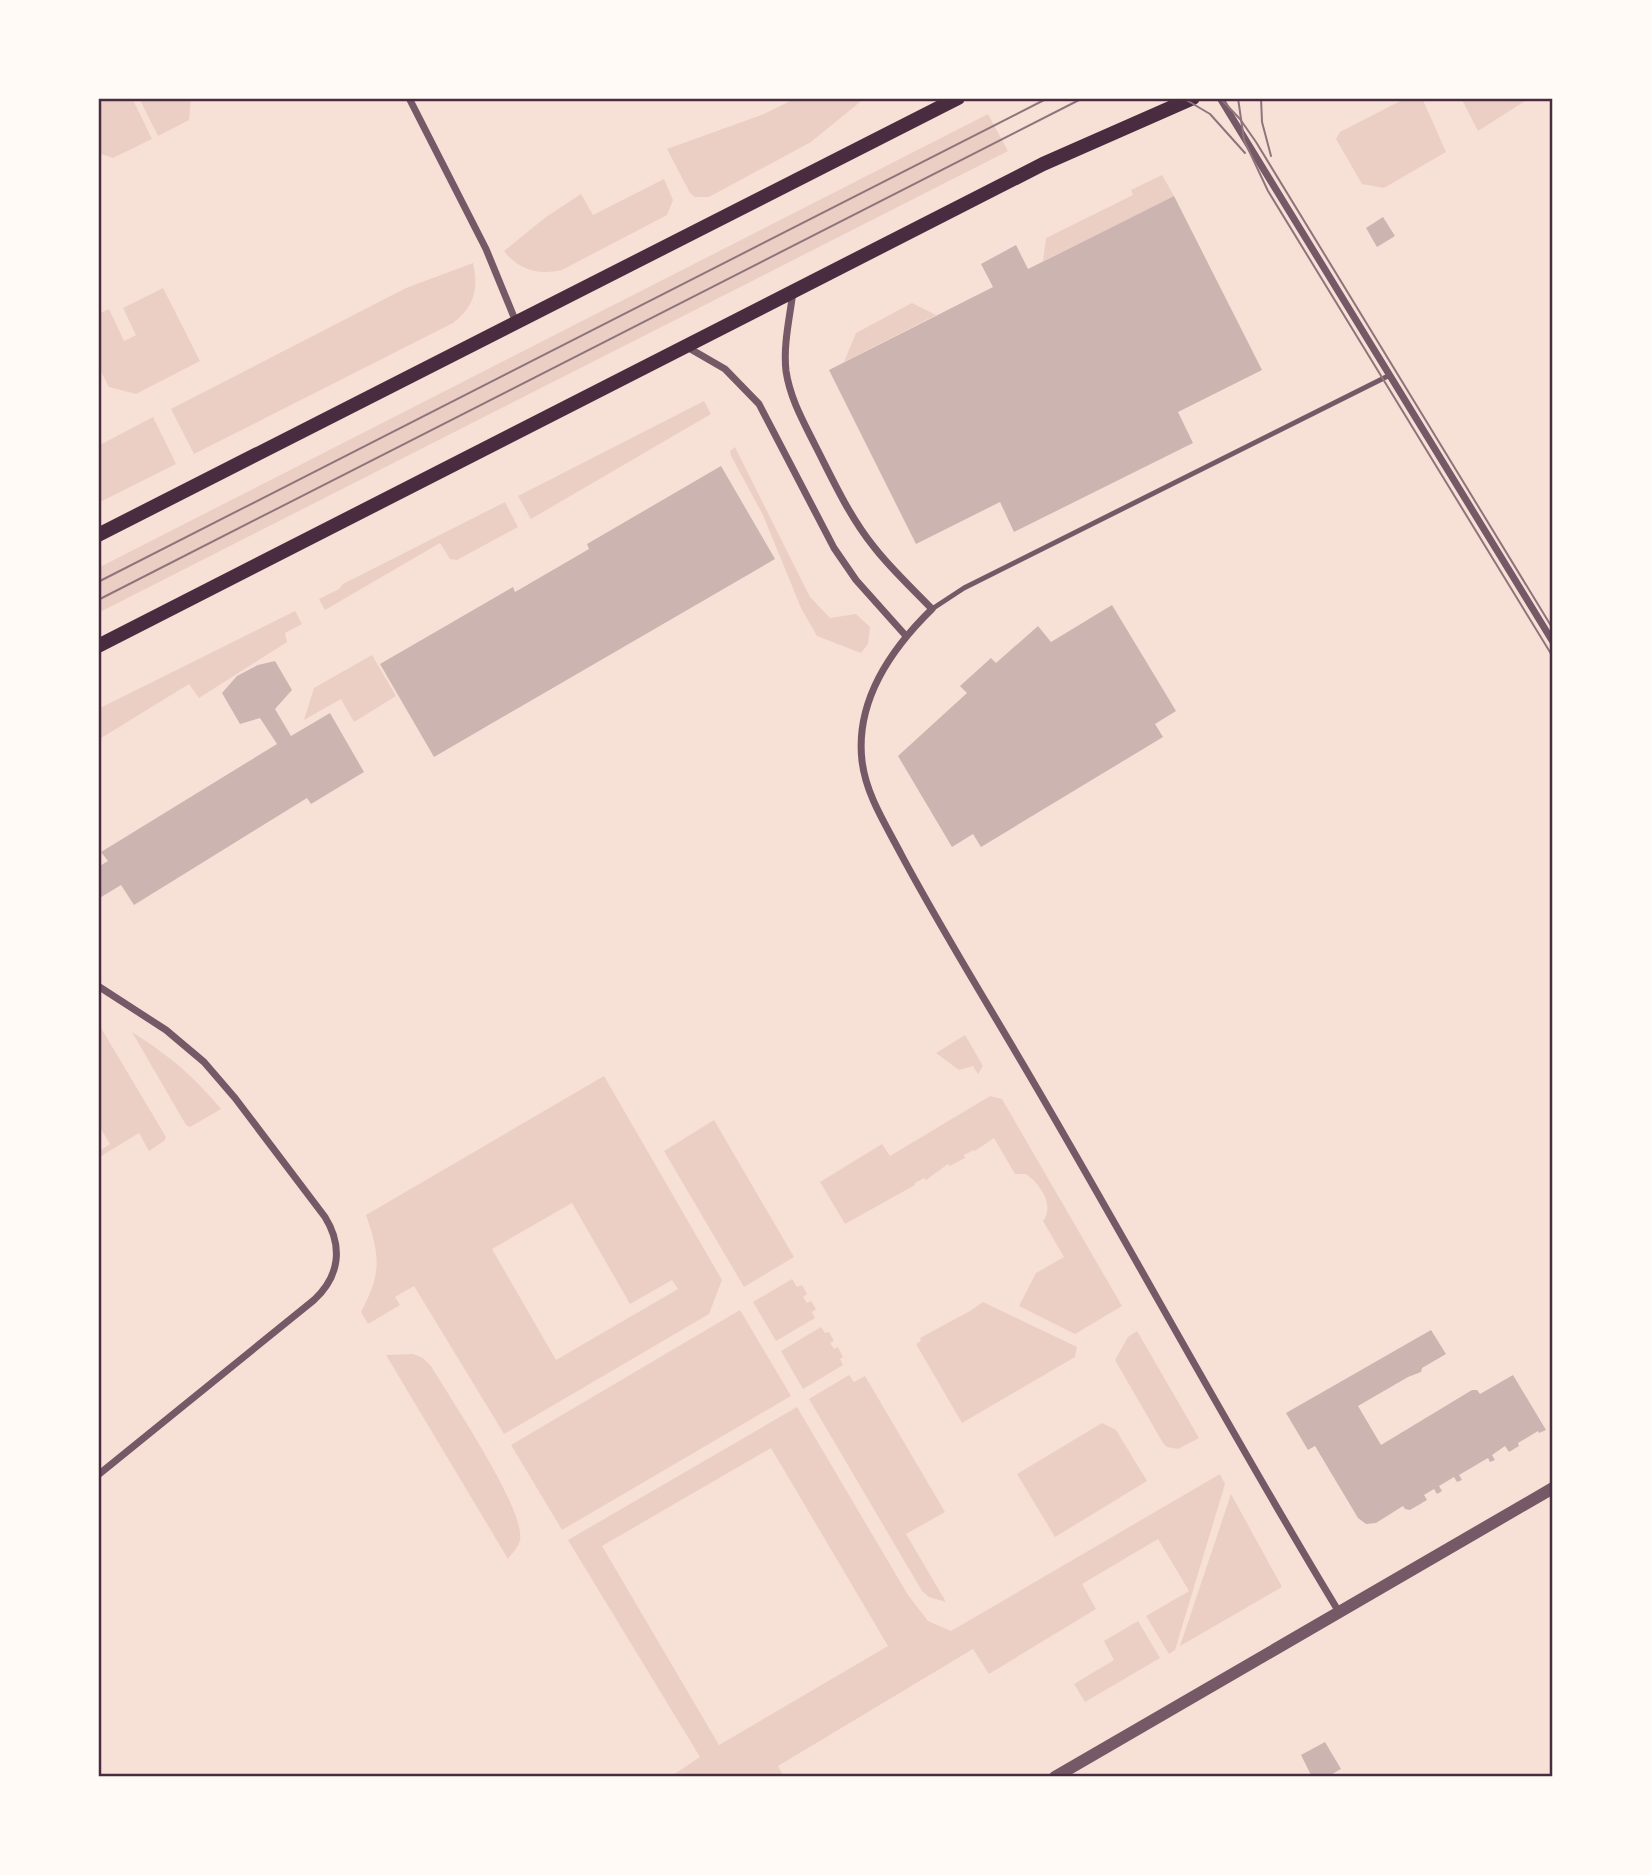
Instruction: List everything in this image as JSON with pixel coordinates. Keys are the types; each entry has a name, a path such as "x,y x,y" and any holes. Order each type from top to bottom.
{"main road":[{"path":"98,536 958,98"},
{"path":"98,646 1044,164 1193,98"}],"street":[{"path":"409,98 486,249 517,322"},
{"path":"1220,98 1553,642"},
{"path":"793,290 785,354 788,383 796,406 839,493 863,533 932,609 906,635 869,699 863,722 862,761 875,804 935,915 1339,1612"},
{"path":"686,347 736,378 759,404 834,548 856,580 906,635"},
{"path":"98,986 175,1037 221,1080 332,1228 336,1241 336,1267 331,1280 314,1300 98,1475"},
{"path":"1055,1777 1553,1488"}],"lane":[{"path":"932,609 964,588 1390,375"}],"shaded area":[{"path":"98,98 132,98 152,139 113,158 98,153"},
{"path":"139,98 191,98 189,120 158,136"},
{"path":"796,98 858,98 860,102 811,142 709,197 695,197 690,193 667,149 764,114"},
{"path":"1406,98 1422,98 1446,152 1384,188 1362,184 1336,139 1340,132"},
{"path":"1461,98 1530,98 1478,131"},
{"path":"988,114 1008,151 98,613 98,568"},
{"path":"1162,175 1174,196 1043,261 1046,238 1133,195 1131,190"},
{"path":"664,179 673,200 667,215 562,270 530,270 516,263 504,251 546,217 581,194 593,215"},
{"path":"473,263 473,297 466,311 453,323 194,454 171,409 406,288"},
{"path":"163,288 200,361 136,394 109,387 98,366 98,314 109,309 124,341 136,335 123,308"},
{"path":"912,303 936,315 844,362 856,333"},
{"path":"704,401 711,414 531,519 518,496"},
{"path":"153,417 176,464 98,503 98,446"},
{"path":"735,447 810,597 830,618 856,614 870,627 868,644 861,653 817,636 801,608 763,515 731,456 730,451"},
{"path":"505,502 518,527 457,560 450,559 440,543 325,610 319,599 339,589 343,584"},
{"path":"295,611 302,624 285,633 287,642 199,698 189,684 98,740 98,709"},
{"path":"372,655 396,696 354,722 341,699 304,720 314,688"},
{"path":"98,1023 166,1137 149,1151 139,1133 98,1158 98,1152 110,1144 98,1124"},
{"path":"132,1032 180,1067 221,1109 190,1127 186,1125"},
{"path":"965,1035 983,1066 978,1074 973,1066 959,1070 936,1053"},
{"path":"604,1076 722,1280 709,1314 504,1434 414,1286 395,1297 400,1305 368,1324 361,1312 373,1286 377,1264 366,1215","holes":["572,1203 630,1304 672,1280 678,1289 556,1360 492,1249"]},
{"path":"990,1096 1002,1099 1122,1306 1075,1334 1019,1306 1036,1273 1064,1257 1043,1221 1047,1202 1041,1189 1026,1174 1015,1174 994,1138 964,1155 965,1158 950,1166 948,1164 926,1180 924,1178 845,1224 820,1182 882,1144 890,1156"},
{"path":"714,1120 794,1257 744,1287 664,1151"},
{"path":"792,1279 797,1287 802,1285 807,1294 803,1297 807,1303 811,1301 816,1309 812,1312 815,1318 776,1341 753,1302"},
{"path":"983,1302 1077,1347 1075,1357 962,1423 916,1344 921,1341 920,1338"},
{"path":"740,1310 791,1396 562,1530 511,1445"},
{"path":"821,1327 825,1333 829,1332 834,1341 830,1343 834,1349 838,1347 843,1357 840,1359 843,1365 803,1389 781,1351"},
{"path":"1137,1331 1199,1438 1178,1449 1167,1447 1163,1443 1115,1360 1128,1337"},
{"path":"413,1354 423,1358 431,1366 485,1454 511,1505 519,1525 520,1540 508,1559 386,1355"},
{"path":"849,1375 854,1382 865,1376 945,1512 906,1534 946,1602 929,1597 922,1591 809,1399"},
{"path":"797,1407 908,1595 928,1621 951,1631 1220,1474 1225,1484 1175,1650 1169,1654 1146,1616 1189,1591 1158,1539 1082,1584 1096,1609 989,1674 973,1649 778,1766 784,1777 670,1777 700,1757 568,1540","holes":["771,1448 888,1646 719,1745 602,1546"]},
{"path":"1102,1423 1116,1430 1147,1481 1055,1537 1017,1474"},
{"path":"1231,1494 1282,1587 1180,1646"},
{"path":"1138,1621 1160,1658 1085,1702 1074,1684 1114,1660 1104,1641"}],"building":[{"path":"1174,196 1262,370 1178,412 1193,443 1014,532 1000,502 916,544 829,370 993,287 981,264 1016,245 1028,269"},
{"path":"1383,217 1395,236 1377,247 1366,228"},
{"path":"721,466 775,559 434,757 380,664 513,587 515,592 589,549 587,544"},
{"path":"1112,605 1176,711 1155,724 1163,737 981,847 973,834 952,847 898,756 967,693 960,686 991,658 996,663 1038,626 1051,642"},
{"path":"275,661 292,690 275,709 291,736 330,713 364,772 311,804 307,798 134,905 121,885 98,899 98,867 108,861 101,852 277,744 260,718 240,724 222,693 237,676 258,665"},
{"path":"1431,1330 1446,1354 1422,1368 1421,1372 1358,1406 1381,1445 1472,1390 1477,1390 1480,1394 1513,1375 1546,1430 1539,1433 1538,1431 1509,1452 1505,1446 1492,1455 1495,1460 1490,1462 1488,1458 1459,1475 1462,1480 1457,1482 1454,1477 1439,1486 1442,1491 1437,1494 1434,1489 1424,1495 1427,1500 1410,1510 1403,1506 1376,1523 1366,1524 1358,1518 1315,1446 1308,1450 1286,1413"},
{"path":"1325,1742 1341,1769 1327,1777 1312,1777 1301,1755"}],"tram line":[{"path":"98,582 1048,98"},
{"path":"98,600 1083,98"},
{"path":"1183,98 1210,114 1245,153"},
{"path":"1220,98 1240,119 1256,142 1553,629"},
{"path":"1238,98 1244,140 1268,191 1553,657"},
{"path":"1261,98 1262,122 1271,156"}]}
